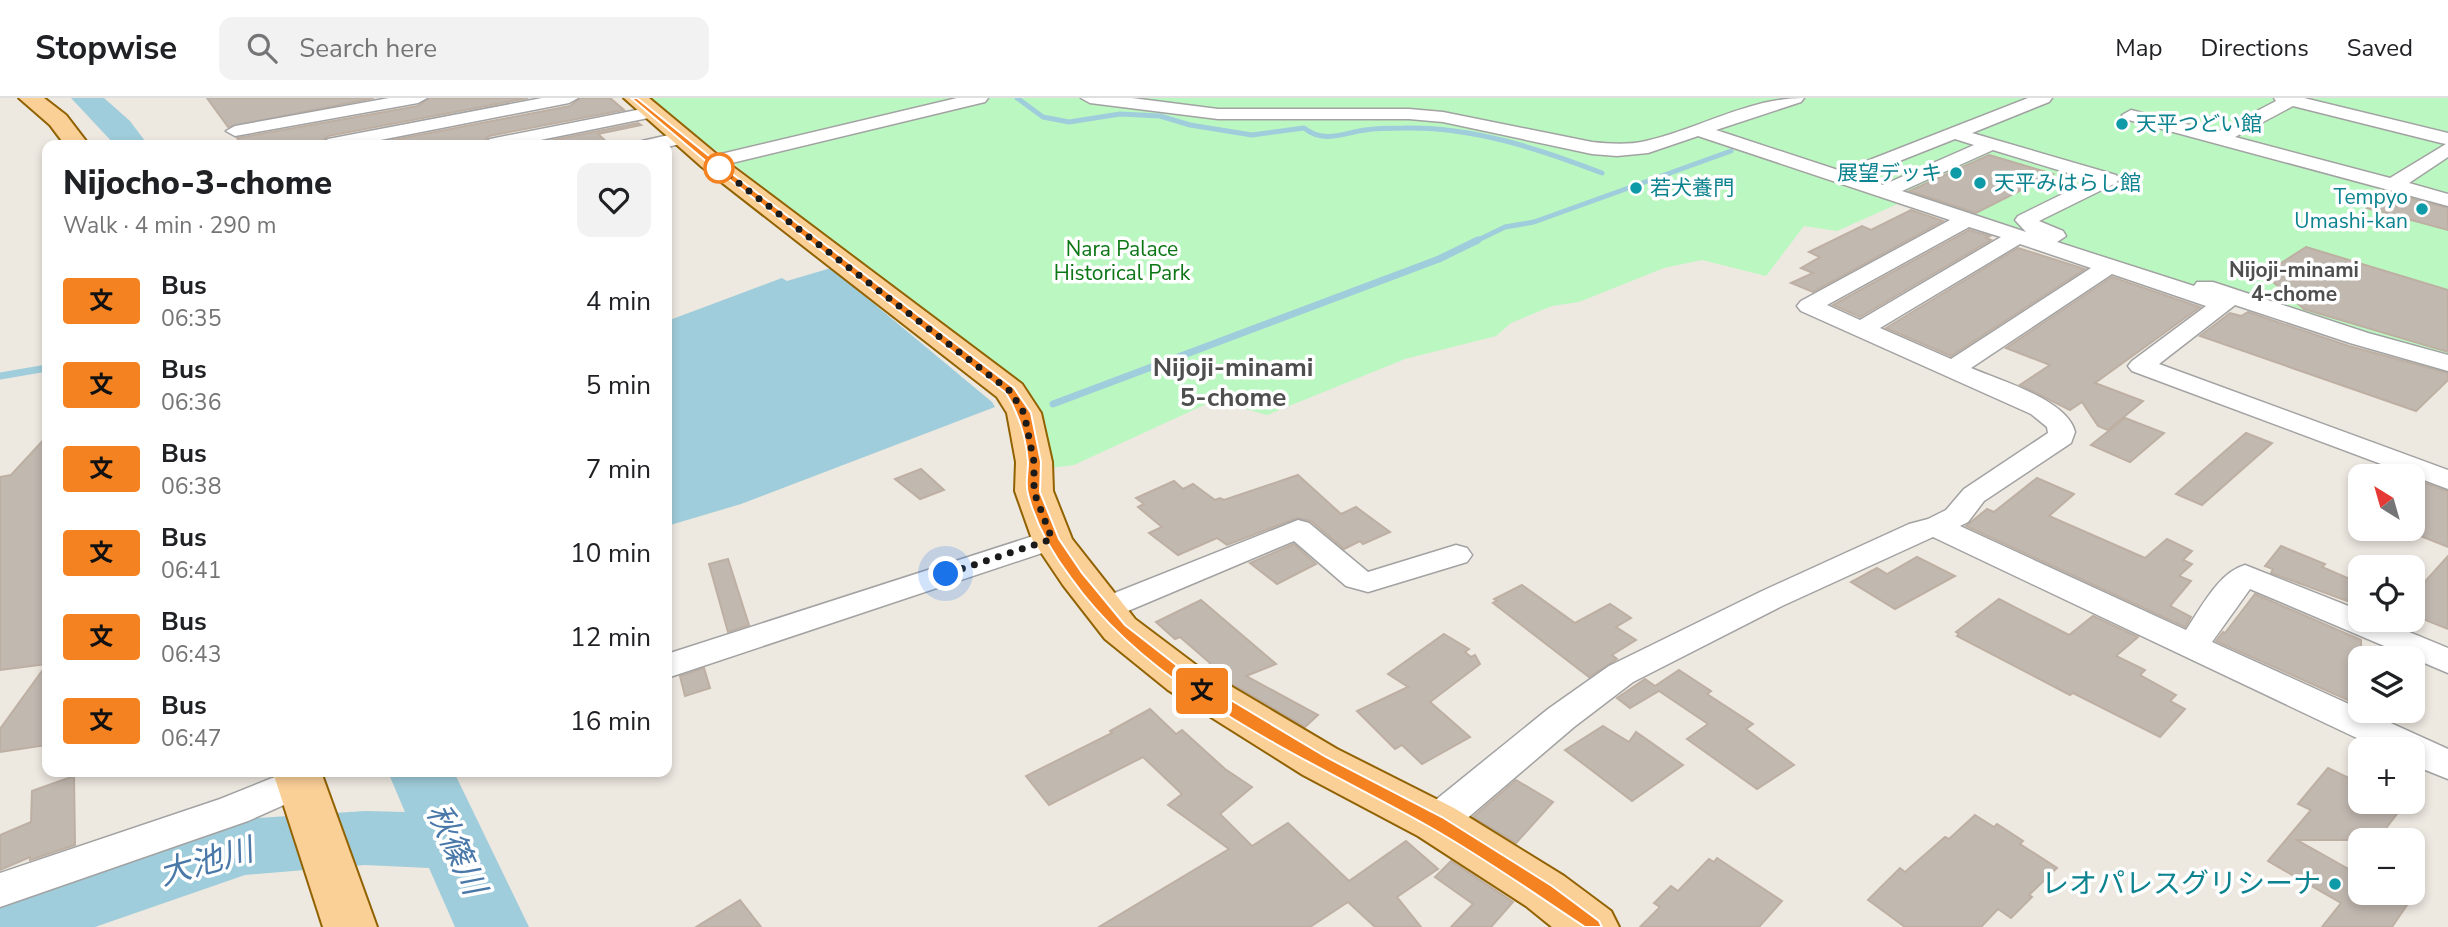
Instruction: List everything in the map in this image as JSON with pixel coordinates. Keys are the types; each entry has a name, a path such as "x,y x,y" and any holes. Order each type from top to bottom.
{"main road":[{"path":"30,98 58,120 73,140"},
{"path":"666,131 1010,391 1024,413 1034,462 1034,492 1052,539 1077,576 1120,629 1184,679 1320,762 1436,822 1545,891 1592,927"},
{"path":"301,784 350,927"}],"street":[{"path":"235,131 418,98"},
{"path":"354,140 569,98"},
{"path":"553,140 666,131 979,98"},
{"path":"1090,98 1218,114 1409,114 1443,117 1592,148 1617,150 1648,147 1795,98"},
{"path":"1856,172 2043,98"},
{"path":"2218,139 2289,99 2448,139"},
{"path":"290,105 306,119 315,140"},
{"path":"2131,115 2448,200"},
{"path":"1700,131 2224,304 2141,366 2448,480"},
{"path":"1954,133 2109,179 2025,220 2037,230 2359,338 2448,363"},
{"path":"1883,192 1992,144"},
{"path":"2393,185 2448,149"},
{"path":"1436,822 1561,718 1621,674 1771,599 1920,530 1937,527 1957,516 1973,495 2061,437 2058,421 2040,408 1809,306 1966,220"},
{"path":"1861,329 2018,236"},
{"path":"1953,369 2109,266"},
{"path":"1937,527 2448,765"},
{"path":"1104,610 1298,529 1357,579 1368,582 1455,555"},
{"path":"672,664 1052,539"},
{"path":"2192,647 2218,607 2245,575 2448,662"},
{"path":"0,890 234,810 301,784"}],"green space":[{"name":"Nara Palace Historical Park","path":"646,98 2448,98 2448,374 1911,198 1837,231 1804,226 1766,276 1702,260 1664,268 1579,302 1552,306 1511,323 1496,336 1405,359 1267,415 1215,400 1074,465 1051,468 1005,376 926,311 746,179 750,177 713,148 707,149"}],"water":[{"path":"831,268 995,407 741,504 672,525 672,319 782,278 787,281"}],"building":[{"path":"207,98 374,98 228,127"},
{"path":"429,98 528,98 328,136 323,140 237,138 418,106"},
{"path":"580,98 610,98 624,110 489,136 485,140 393,140 570,106"},
{"path":"638,123 641,125 598,134 605,140 553,140"},
{"name":"天平みはらし館","path":"1989,155 2053,174 1976,213 1909,191"},
{"name":"Tempyo Umashi-kan","path":"2390,193 2448,208 2448,230 2367,208"},
{"path":"1911,210 1943,221 1813,292 1791,283 1813,273 1801,268 1820,257 1809,252 1862,226 1871,230"},
{"path":"1969,230 1990,236 1986,238 1991,240 1860,317 1833,305"},
{"path":"2306,247 2448,290 2448,352 2304,309 2264,274"},
{"path":"2018,248 2085,269 1951,356 1886,328"},
{"path":"2112,277 2200,307 2095,383 2143,401 2108,430 2098,426 2082,402 2070,410 2020,385 2050,365 2006,348"},
{"path":"2248,312 2349,346 2448,373 2448,380 2416,411 2200,336 2230,313 2241,316"},
{"path":"2125,418 2164,433 2130,462 2091,445"},
{"path":"2246,433 2272,443 2202,505 2176,494"},
{"path":"42,441 42,665 0,670 0,477 11,475"},
{"path":"921,469 944,490 920,499 895,479"},
{"path":"1298,475 1341,514 1356,507 1390,532 1344,549 1311,521 1297,518 1227,545 1217,538 1178,555 1149,533 1162,527 1138,507 1144,504 1136,498 1174,481 1183,489 1193,484 1215,500 1224,500"},
{"path":"2037,478 2074,494 2049,516 2145,558 2167,539 2192,551 2183,560 2192,564 2179,576 2191,581 2170,606 2191,617 2185,627 1966,526 1987,509 1994,512"},
{"path":"2426,483 2448,491 2448,547 2426,538"},
{"path":"1294,544 1316,564 1277,584 1250,563"},
{"path":"2281,546 2325,564 2322,567 2348,578 2348,601 2271,573 2273,569 2265,566"},
{"path":"2448,556 2448,629 2425,620 2425,582"},
{"path":"1917,557 1955,576 1895,609 1851,582 1877,568 1887,574"},
{"path":"728,559 749,625 728,632 709,564"},
{"path":"1522,585 1575,623 1610,604 1631,618 1616,627 1636,640 1612,655 1617,659 1589,677 1493,603 1497,601 1494,599"},
{"path":"2255,594 2361,640 2361,646 2348,646 2348,700 2216,641"},
{"path":"1999,599 2069,635 2093,616 2138,637 2116,656 2145,670 2140,675 2176,695 2170,701 2185,709 2160,737 2073,693 2070,695 1957,636 1959,634 1956,632"},
{"path":"1201,600 1276,664 1246,676 1318,715 1305,727 1207,669 1210,663 1180,637 1175,639 1156,622"},
{"path":"1444,634 1469,649 1465,652 1471,657 1475,655 1480,664 1430,702 1470,737 1422,764 1402,745 1395,749 1357,711 1408,687 1388,674"},
{"path":"704,668 710,688 685,696 680,676"},
{"path":"1679,670 1711,691 1707,694 1753,724 1746,729 1794,765 1757,789 1687,739 1708,724 1659,691 1630,708 1617,698 1645,679 1655,686"},
{"path":"42,671 42,746 0,752 0,729"},
{"path":"1150,709 1176,734 1182,730 1225,769 1252,787 1220,814 1252,846 1288,823 1349,881 1406,841 1438,869 1397,897 1421,927 1375,927 1348,902 1310,927 1099,927 1229,849 1168,805 1182,794 1143,757 1049,805 1026,776 1112,733 1110,731"},
{"path":"1603,726 1629,742 1636,732 1683,765 1632,801 1565,750"},
{"path":"2328,768 2348,778 2348,814 2397,814 2386,828 2348,828 2348,840 2297,840 2348,869 2348,905 2407,905 2392,927 2322,927 2341,903 2268,861 2311,810 2298,804"},
{"path":"74,777 75,845 30,860 30,857 0,870 0,835 31,822 32,791"},
{"path":"1516,780 1553,802 1516,843 1473,817"},
{"path":"1975,815 1994,827 1997,824 2023,841 2020,844 2057,868 2029,895 2032,897 2011,918 1998,909 1981,927 1905,927 1868,900 1900,868 1905,872 1945,837 1949,839"},
{"path":"1717,858 1782,901 1759,927 1640,927 1660,907 1654,903 1671,886 1678,891 1709,859 1714,862"},
{"path":"1451,861 1513,902 1491,927 1451,927 1473,904 1435,877"},
{"path":"740,900 761,927 696,927"}],"waterway":[{"path":"86,98 128,140"},
{"path":"1017,98 1043,117 1069,122 1120,114 1160,116 1190,125 1252,135 1304,128 1311,133 1326,136 1384,128 1454,131 1530,148 1602,173"},
{"path":"1474,242 1505,227 1534,222 1731,151"},
{"path":"1053,404 1439,259 1478,240"},
{"path":"0,376 42,369"},
{"name":"秋篠川","path":"423,777 453,842"},
{"name":"大池川","path":"6,927 243,847 365,838 453,842"},
{"name":"秋篠川","path":"453,842 492,927"}],"bus line":[{"name":"文","path":"635,98 711,162 1010,391 1024,413 1034,462 1034,492 1052,539 1077,576 1120,629 1184,679 1320,762 1436,822 1545,891 1592,927"}],"place":[{"name":"天平つどい館","path":"2122,124"},
{"name":"展望デッキ","path":"1956,173"},
{"name":"天平みはらし館","path":"1980,183"},
{"name":"若犬養門","path":"1636,188"},
{"name":"Tempyo Umashi-kan","path":"2422,209"},
{"name":"レオパレスグリシーナ","path":"2335,884"}],"district":[{"name":"Nijoji-minami 4-chome","path":"2294,282"},
{"name":"Nijoji-minami 5-chome","path":"1233,382"}],"route":[{"path":"719,168 1010,391 1024,413 1034,462 1034,492 1052,539 946,574"}]}
